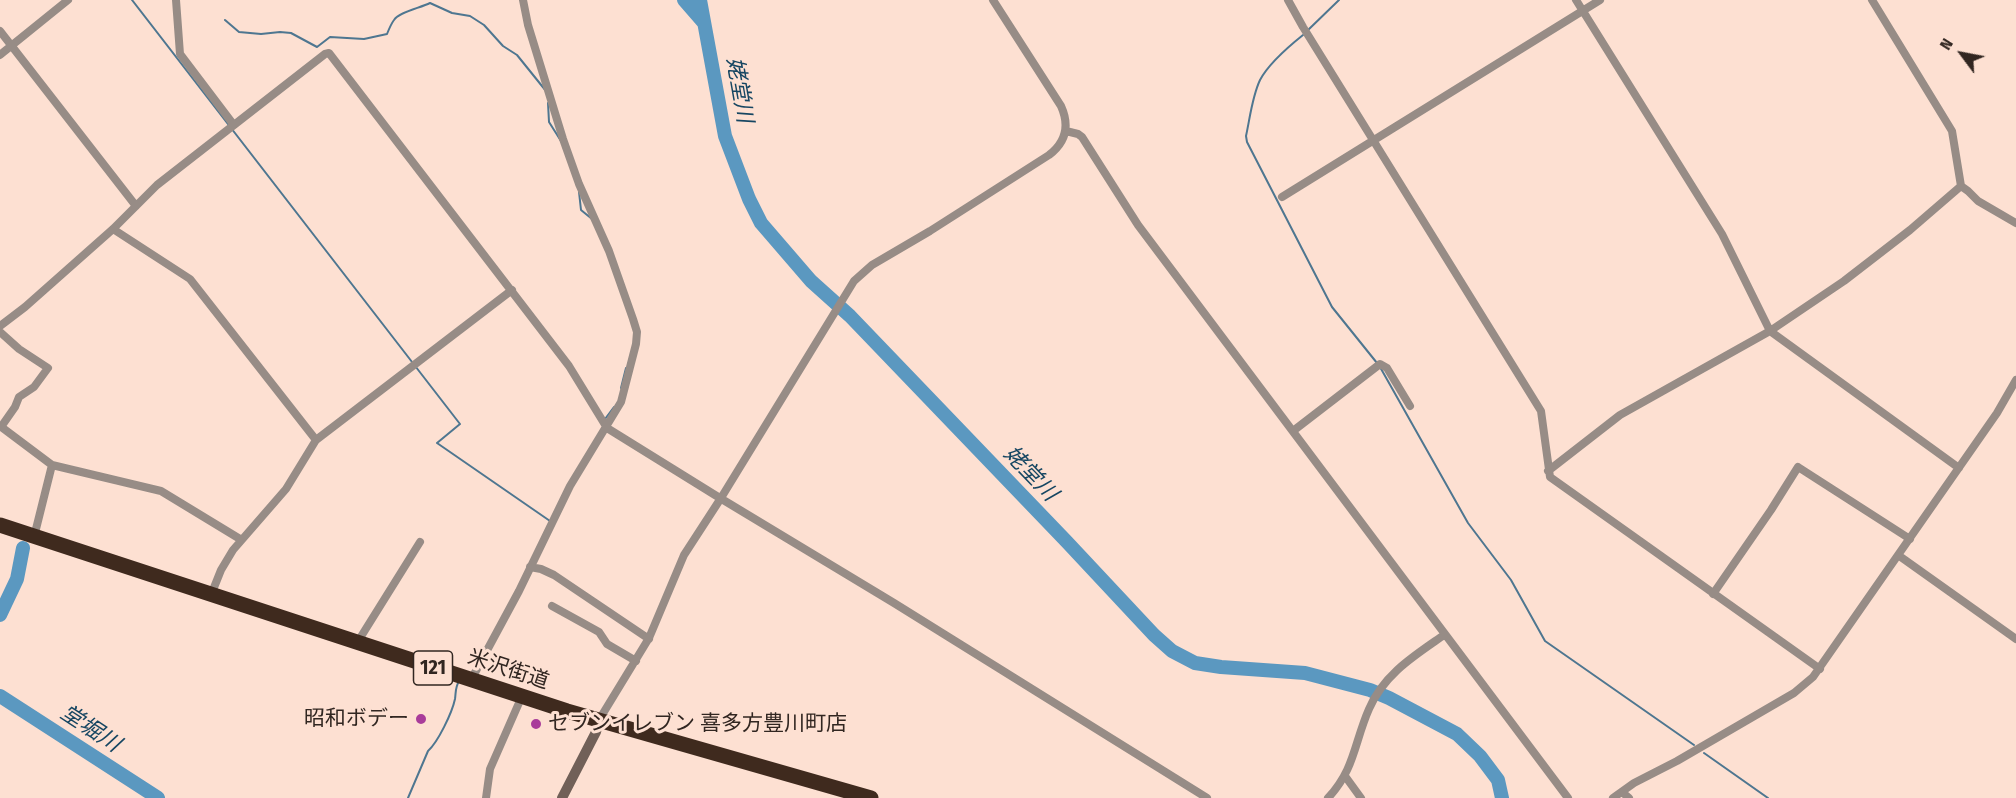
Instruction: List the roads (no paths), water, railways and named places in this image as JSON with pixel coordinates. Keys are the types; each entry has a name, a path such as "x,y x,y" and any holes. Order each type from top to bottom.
{"highway":[{"name":"米沢街道","path":"0,525 522,696 836,793 871,798"}],"street":[{"path":"0,55 68,0"},
{"path":"177,0 180,54 233,124"},
{"path":"471,680 570,486 607,428 624,395 635,354 636,328 609,251 571,164 528,25 523,0"},
{"path":"563,797 596,732 599,720 648,639 684,555 848,290 863,272 1049,155 1064,140 1065,115 1061,106 993,0"},
{"path":"1288,0 1541,411 1550,477 1820,669"},
{"path":"1576,0 1722,234 1770,330 1959,468"},
{"path":"1282,197 1600,0"},
{"path":"1872,0 1948,122 1952,131 1961,186 1978,201 2016,223"},
{"path":"0,31 136,206"},
{"path":"0,326 34,300 113,229 157,185 233,124 329,53 570,366 607,428 904,609 1207,798"},
{"path":"1066,131 1082,137 1138,225 1568,798"},
{"path":"1548,471 1620,415 1770,330 1859,269 1910,230 1961,186"},
{"path":"113,229 190,279 316,440"},
{"path":"211,595 221,570 233,550 286,489 316,440 512,290"},
{"path":"0,332 19,349 48,368 34,387 19,397 1,427 52,465 161,491 240,539"},
{"path":"1293,431 1380,364 1387,368 1410,406"},
{"path":"1613,798 1642,778 1677,761 1794,693 1813,677 1997,413 2016,380"},
{"path":"34,537 52,465"},
{"path":"1713,594 1798,467 1910,539"},
{"path":"357,643 420,542"},
{"path":"1898,555 2016,639"},
{"path":"530,567 541,569 554,576 648,639"},
{"path":"552,606 598,632 607,644 636,661"},
{"path":"1328,798 1345,776 1371,705 1386,680 1444,634"},
{"path":"486,798 492,763 522,696"},
{"path":"1345,776 1361,798"},
{"path":"1622,792 1629,798"}],"waterway":[{"path":"132,0 460,424 437,443 550,521"},
{"name":"姥堂川","path":"684,0 704,23"},
{"name":"姥堂川","path":"700,0 725,136 749,199 761,223 811,281 850,316 1154,635 1172,651 1195,663 1305,673 1370,690 1389,698 1457,734 1480,756 1498,780 1502,798"},
{"path":"1307,31 1339,0"},
{"path":"225,20 239,32 291,33 317,47 330,37 364,39 387,34 397,17 430,3 452,13 470,16 484,25 503,46 517,55 546,91"},
{"path":"1303,35 1274,61 1260,80 1255,93 1246,136 1247,142 1332,307 1377,363"},
{"path":"548,103 549,122 561,141"},
{"path":"579,192 581,210 592,219"},
{"path":"1380,367 1468,523 1511,580 1545,641 1694,745"},
{"path":"621,388 626,368"},
{"path":"605,419 614,407"},
{"name":"堂堀川","path":"0,615 17,579 23,548"},
{"path":"408,798 428,751 448,719 459,681"},
{"name":"堂堀川","path":"0,696 158,798"},
{"path":"1704,753 1768,798"}],"place":[{"name":"昭和ボデー","path":"421,719"},
{"name":"セブンイレブン 喜多方豊川町店","path":"536,724"}]}
